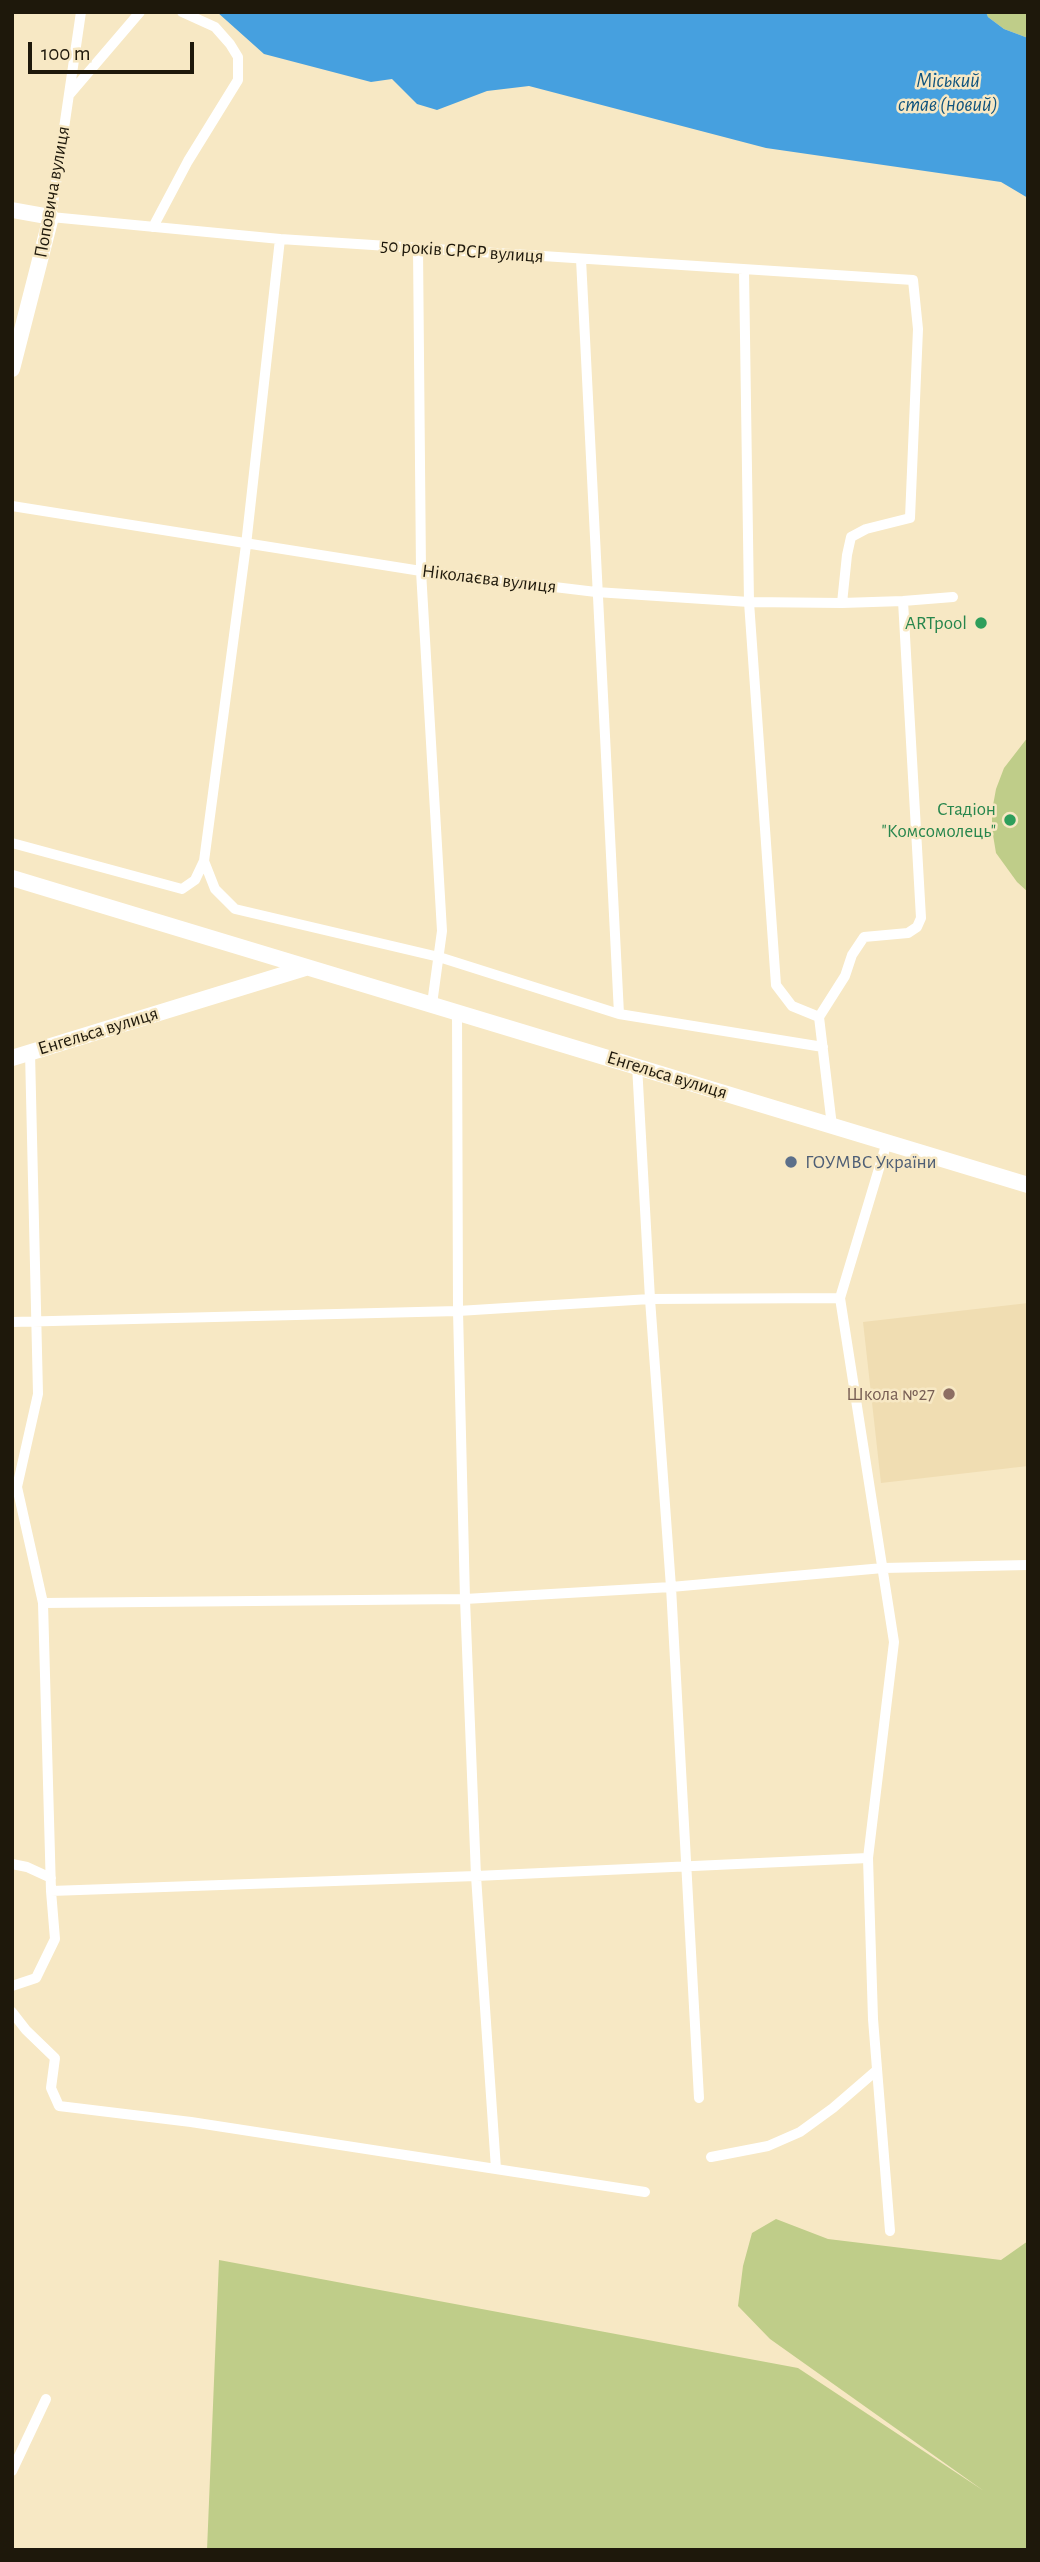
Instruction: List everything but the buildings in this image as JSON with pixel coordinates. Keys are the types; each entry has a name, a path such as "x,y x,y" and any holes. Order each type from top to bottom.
{"street":[{"name":"Поповича вулиця","path":"12,369 51,216 81,12"},
{"path":"69,96 140,12"},
{"path":"153,227 188,161 238,80 238,57 230,44 215,27 182,12"},
{"name":"50 років СРСР вулиця","path":"12,210 279,239 913,279 918,329 910,518 866,529 851,537 842,603"},
{"path":"12,843 183,889 195,880 204,861 246,545 279,239"},
{"path":"418,248 421,571 442,931 432,1004"},
{"path":"581,259 619,1014"},
{"path":"744,270 749,602 776,985 792,1006 819,1017"},
{"name":"Ніколаєва вулиця","path":"12,506 421,571 596,592 749,602 842,603 953,597"},
{"path":"832,1126 819,1017 845,976 852,955 864,937 908,933 917,927 920,918 903,601"},
{"path":"204,861 215,889 235,909 439,957 619,1014 823,1047"},
{"name":"Енгельса вулиця","path":"12,878 1028,1185"},
{"name":"Енгельса вулиця","path":"12,1058 305,968"},
{"path":"457,1012 458,1311 465,1599 476,1876 496,2169"},
{"path":"12,1986 36,1978 55,1938 51,1891 43,1603 15,1486 38,1394 30,1052"},
{"path":"637,1066 650,1299 671,1587 699,2098"},
{"path":"887,1142 840,1298 894,1642 869,1858 877,2070 890,2231"},
{"path":"12,1322 458,1311 650,1299 840,1298"},
{"path":"43,1603 465,1599 671,1587 883,1568 1028,1565"},
{"path":"51,1891 685,1868 869,1858"},
{"path":"12,1864 27,1867 51,1878"},
{"path":"12,2012 55,2058 51,2088 59,2106 191,2122 645,2192"},
{"path":"711,2157 768,2146 800,2132 877,2070"},
{"path":"12,2471 46,2399"}],"shaded area":[{"name":"Школа №27","path":"1028,1303 1028,1466 881,1483 863,1322"}],"green space":[{"path":"986,12 1028,12 1028,38 1004,29 988,17"},
{"name":"Стадіон \"Комсомолець\"","path":"1028,737 1028,892 1017,882 996,853 992,811 1004,768"},
{"path":"776,2219 828,2239 1001,2260 1028,2241 1028,2550 207,2550 219,2260 798,2368 984,2491 770,2339 738,2306 743,2266 752,2233"}],"water":[{"name":"Міський став (новий)","path":"217,12 986,12 988,17 1004,29 1028,38 1028,198 1001,182 766,148 529,86 487,91 437,110 417,104 392,79 371,82 264,54"}],"place":[{"name":"ARTpool","path":"981,623"},
{"name":"Стадіон \"Комсомолець\"","path":"1010,820"},
{"name":"ГОУМВС України","path":"791,1162"},
{"name":"Школа №27","path":"949,1394"}]}
